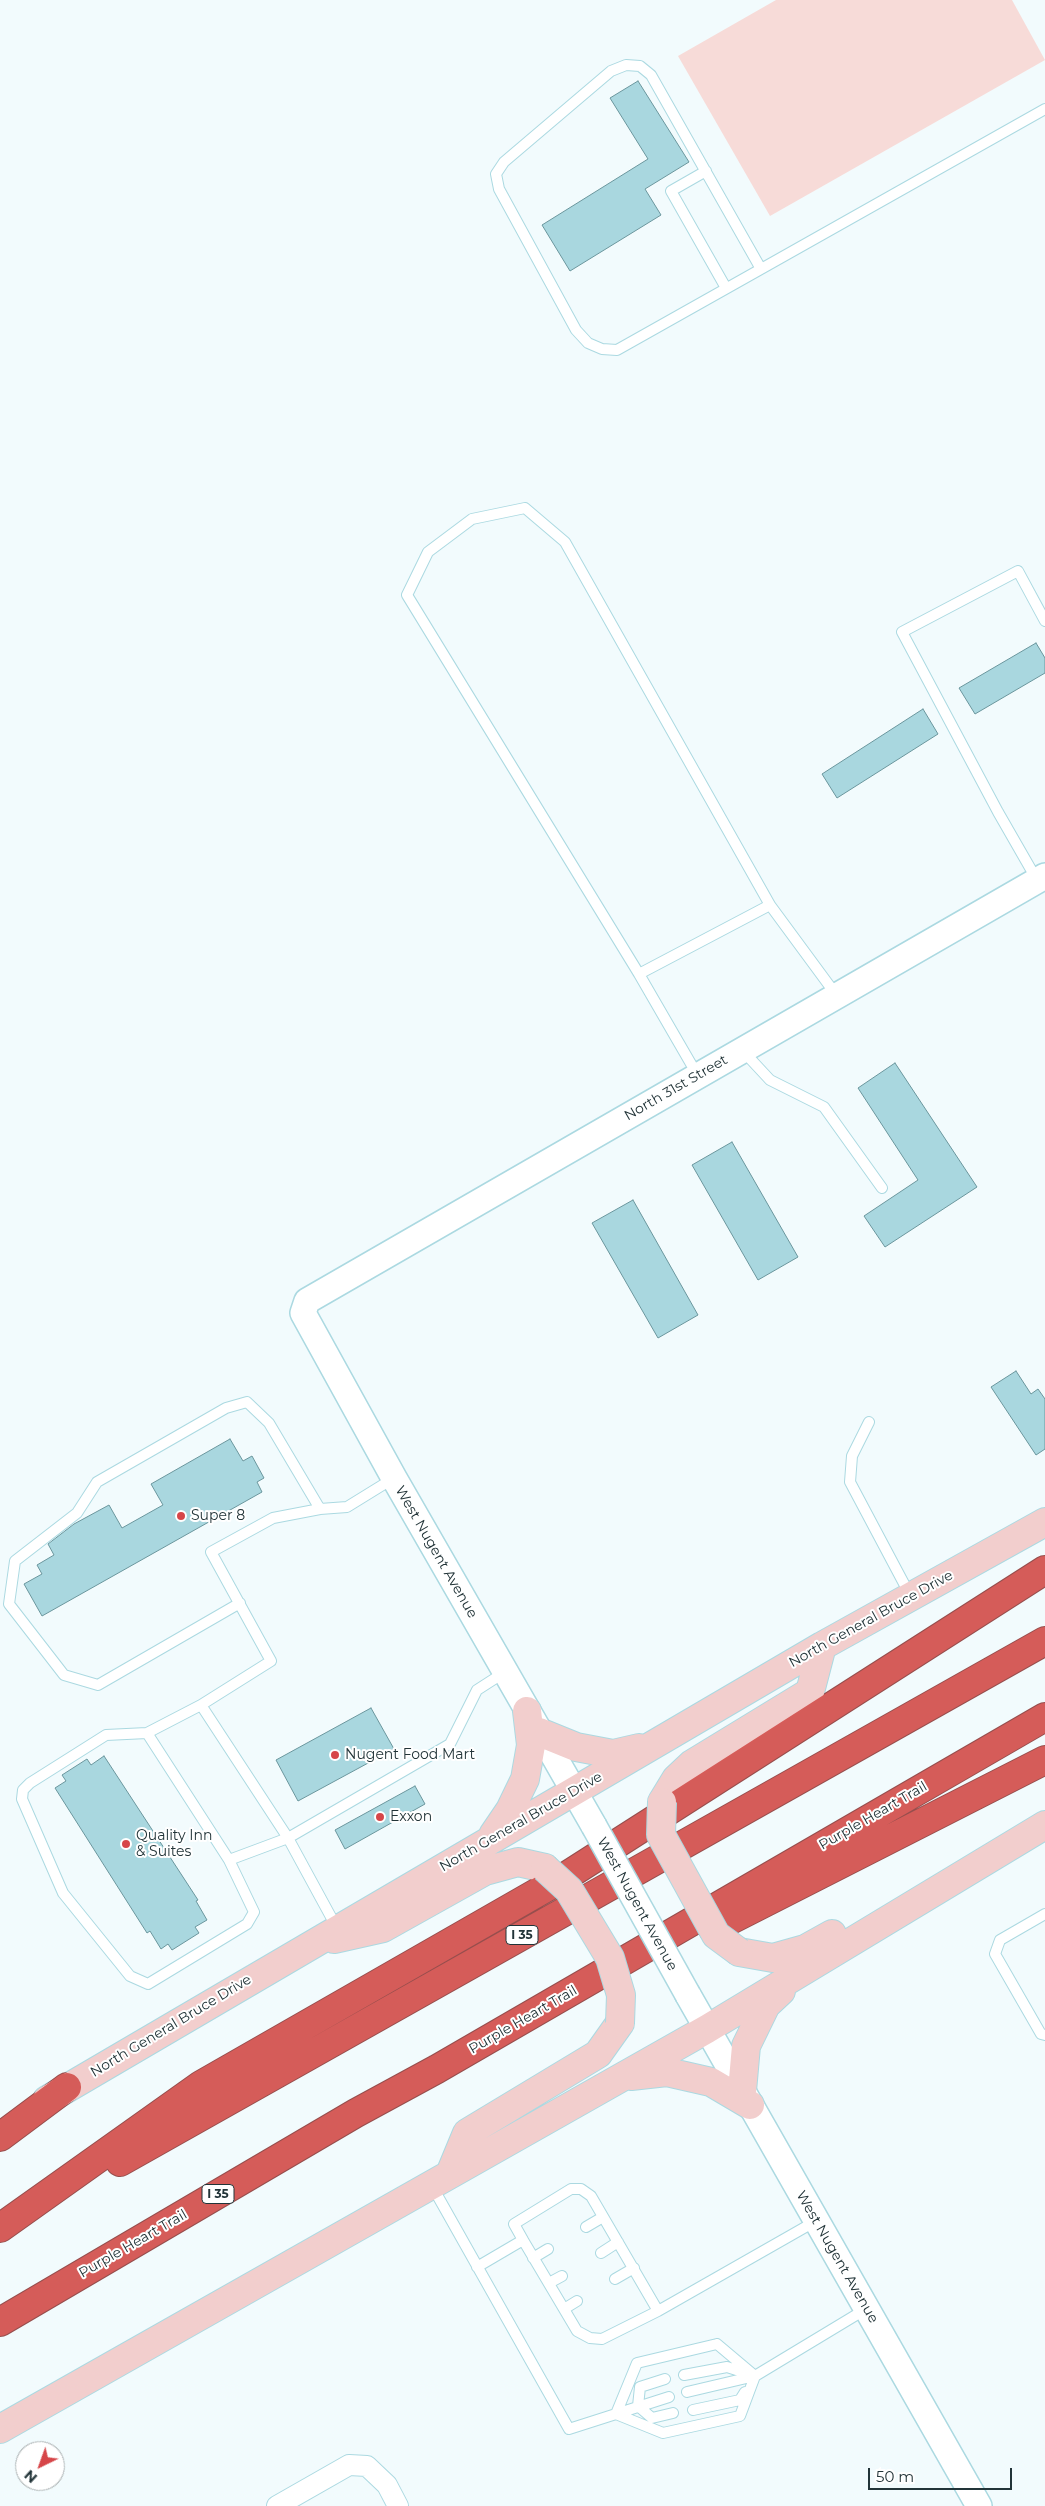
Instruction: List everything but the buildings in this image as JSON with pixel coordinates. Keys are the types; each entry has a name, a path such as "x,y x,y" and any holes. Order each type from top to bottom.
{"highway":[{"path":"0,2229 201,2085 568,1875 1045,1570"},
{"name":"I 35","path":"0,2229 1045,1641"},
{"name":"Purple Heart Trail","path":"0,2322 356,2113 437,2069 1045,1716"},
{"path":"437,2069 1045,1760"},
{"path":"0,2137 67,2087"}],"main road":[{"name":"North General Bruce Drive","path":"0,2127 337,1928 822,1646 1045,1522"},
{"path":"822,1646 810,1692 692,1764 676,1779 662,1802 661,1836 716,1935 739,1952 773,1958 805,1949 884,1905 909,1907"},
{"path":"488,1841 510,1810 525,1779 533,1721 576,1747 613,1754 653,1745"},
{"path":"0,2430 707,2029 1045,1825"},
{"path":"310,1944 383,1928 484,1871 518,1862 545,1868 569,1890 610,1958 621,1994 620,2023 598,2054 467,2133 441,2180"},
{"path":"622,2077 667,2072 711,2082 746,2098 746,2046 766,2005 798,1974"}],"street":[{"name":"North 31st Street","path":"307,1301 1041,878"},
{"name":"West Nugent Avenue","path":"307,1301 303,1313 394,1478 594,1826 978,2506"},
{"path":"277,2506 348,2465 367,2466 387,2485 398,2506"}],"lane":[{"path":"761,269 651,75 640,66 626,65 611,71 504,162 496,174 499,189 576,330 588,343 602,350 617,350 761,269 1045,108"},
{"path":"706,171 672,191 726,288"},
{"path":"698,1076 639,974 406,595 428,552 472,519 526,508 565,542 770,905 837,996"},
{"path":"1041,878 976,770 902,632 1018,571 1045,621"},
{"path":"639,974 770,905"},
{"path":"742,1050 770,1080 824,1107 882,1188"},
{"path":"240,1604 98,1685 64,1675 9,1604 15,1561 76,1514 97,1482 226,1408 247,1402 269,1423 320,1508"},
{"path":"869,1422 852,1456 850,1482 911,1597"},
{"path":"147,1733 229,1860 254,1912 247,1924 148,1984 130,1976 63,1893 22,1799 23,1790 30,1783 106,1735 147,1733 201,1705 271,1661 210,1552 273,1518 320,1508 347,1507 394,1478"},
{"path":"229,1860 288,1838 450,1744 477,1690 505,1672"},
{"path":"201,1705 288,1838 337,1928"},
{"path":"1045,1914 1000,1940 995,1954 1041,2034 1045,2035"},
{"path":"441,2180 477,2267 568,2429 669,2396"},
{"path":"658,2310 591,2196 581,2190 571,2189 514,2224 577,2331 590,2338 602,2339 658,2310 816,2220"},
{"path":"586,2227 603,2216"},
{"path":"477,2267 523,2240"},
{"path":"601,2253 618,2242"},
{"path":"534,2258 548,2249"},
{"path":"615,2279 634,2268"},
{"path":"549,2284 562,2276"},
{"path":"564,2309 577,2301"},
{"path":"687,2392 755,2376 866,2309"},
{"path":"616,2414 637,2363 717,2344 755,2376"},
{"path":"684,2375 727,2367 755,2376"},
{"path":"616,2414 663,2433 740,2416 755,2376"},
{"path":"693,2410 740,2400 755,2376"},
{"path":"638,2406 640,2387 665,2379"},
{"path":"638,2406 652,2418 673,2413"}],"shaded area":[{"path":"776,0 1012,0 1045,60 770,216 678,56"}],"place":[{"name":"Super 8","path":"181,1516"},
{"name":"Nugent Food Mart","path":"335,1755"},
{"name":"Exxon","path":"380,1817"},
{"name":"Quality Inn & Suites","path":"126,1844"}]}
